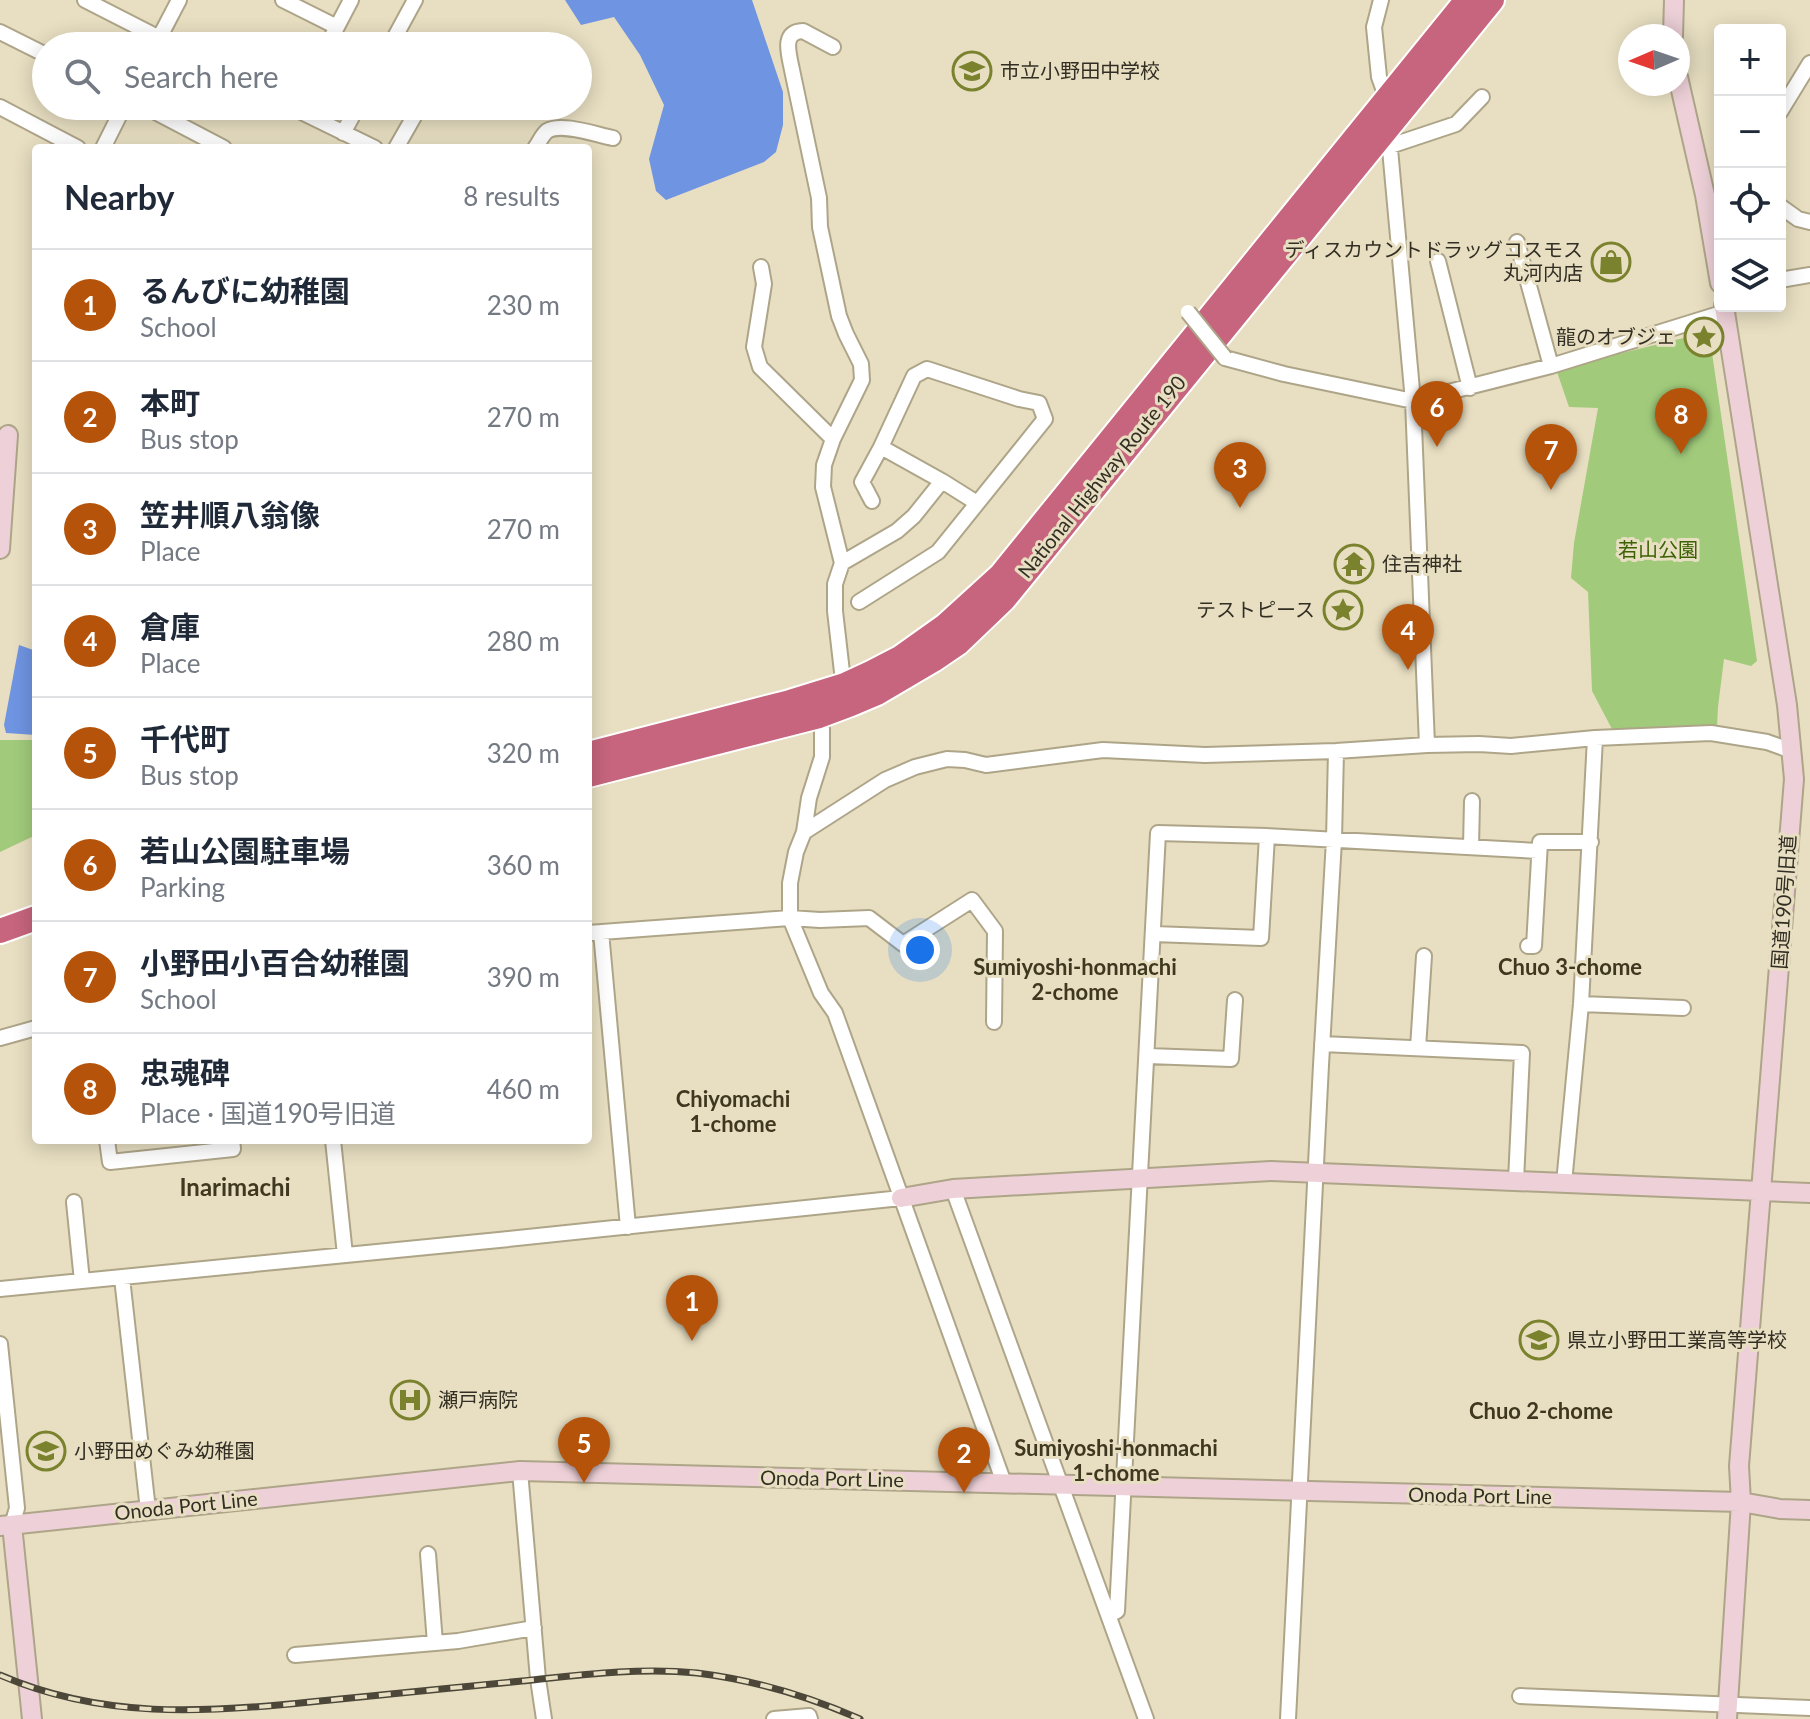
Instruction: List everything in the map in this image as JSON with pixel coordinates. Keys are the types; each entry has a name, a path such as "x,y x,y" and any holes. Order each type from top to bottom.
{"highway":[{"name":"National Highway Route 190","path":"592,774 819,716 974,602 1001,575 1467,0"},
{"name":"National Highway Route 190","path":"592,753 790,702 877,693 958,643 1004,599 1389,136 1492,0"},
{"path":"0,931 32,919"},
{"path":"0,941 32,932"}],"street":[{"path":"85,0 140,32"},
{"path":"162,32 179,0"},
{"path":"283,0 337,27"},
{"path":"334,32 351,0"},
{"path":"398,32 415,0"},
{"path":"1673,24 1674,0"},
{"path":"1379,2 1374,27 1379,77 1388,99 1413,401 1427,745"},
{"path":"833,47 798,30 789,38 788,48 819,198 820,227 839,316 861,364 862,380 833,439 824,465 823,487 842,563 835,584 835,611 848,694"},
{"path":"0,32 32,48"},
{"path":"1786,102 1810,63"},
{"path":"1684,96 1712,192 1716,240"},
{"path":"1389,136 1456,124 1482,97"},
{"path":"0,107 70,144"},
{"path":"105,144 117,120"},
{"path":"171,120 216,144"},
{"path":"317,120 366,144"},
{"path":"343,133 350,120"},
{"path":"398,144 412,120"},
{"path":"538,144 548,130 561,127 613,138"},
{"path":"1786,210 1798,219 1810,222"},
{"path":"1517,242 1551,366"},
{"path":"1438,261 1470,388"},
{"path":"761,267 764,284 754,347 760,367 833,439"},
{"path":"1786,279 1810,275"},
{"path":"1188,312 1225,358 1284,374 1413,401 1551,366 1714,312"},
{"name":"国道190号旧道","path":"1727,312 1787,705 1801,753 1794,779 1739,1466 1741,1502 1728,1712"},
{"path":"859,602 938,552 1045,419 1039,403 927,369 914,376 862,482 872,501"},
{"path":"0,549 8,435"},
{"path":"881,447 977,503"},
{"path":"842,563 897,531 914,516 942,481"},
{"path":"819,716 822,757 809,798 804,832 796,852 790,883 790,918 821,993 835,1013 1004,1483"},
{"path":"804,832 885,780 915,767 947,759 986,765 1103,750 1205,755 1427,745 1511,746 1595,738 1711,733 1767,742 1801,753"},
{"path":"1564,1183 1581,1004 1595,738"},
{"path":"1288,1719 1334,840 1336,751"},
{"path":"1471,847 1472,801"},
{"path":"1109,1615 1117,1611 1158,833 1538,851"},
{"path":"1154,934 1261,938 1267,836"},
{"path":"1528,946 1534,946 1540,842 1591,842"},
{"path":"628,1227 595,933 790,918 869,918 903,944 972,900 995,931 994,1022"},
{"path":"1418,1048 1424,956"},
{"path":"1148,1056 1231,1059 1235,1000"},
{"path":"1581,1004 1683,1008"},
{"path":"0,1038 32,1029"},
{"path":"1322,1044 1522,1053 1516,1181"},
{"path":"108,1144 110,1162 233,1149 232,1144"},
{"path":"333,1144 345,1255"},
{"path":"0,1289 628,1227 901,1198 953,1189 1271,1171 1810,1193"},
{"path":"953,1189 1146,1719"},
{"path":"74,1202 82,1281"},
{"path":"122,1278 148,1510"},
{"path":"0,1344 17,1508 6,1526 32,1719"},
{"path":"520,1471 544,1719"},
{"name":"Onoda Port Line","path":"6,1526 520,1471 1741,1502 1780,1509 1810,1510"},
{"path":"428,1554 435,1643"},
{"path":"295,1655 458,1641 534,1628"},
{"path":"1520,1696 1728,1712 1810,1708"},
{"path":"774,1719 809,1716 810,1719"}],"green space":[{"name":"若山公園","path":"1696,335 1711,346 1757,661 1751,666 1724,659 1717,728 1613,731 1592,691 1588,592 1571,578 1574,543 1598,408 1569,407 1556,369"},
{"path":"0,740 32,740 32,837 0,852"}],"water":[{"path":"565,0 752,0 783,92 783,125 776,152 764,162 666,200 656,191 649,159 664,105 640,55 614,17 581,25"},
{"path":"19,645 32,650 32,735 6,733 4,725"}],"railway":[{"path":"0,1675 76,1699 115,1706 192,1710 270,1706 587,1674 675,1671 760,1685 801,1696 860,1719"}],"place":[{"name":"市立小野田中学校","path":"972,71"},
{"name":"ディスカウントドラッグコスモス 丸河内店","path":"1611,262"},
{"name":"龍のオブジェ","path":"1704,337"},
{"name":"若山公園駐車場","path":"1437,447"},
{"name":"忠魂碑","path":"1681,454"},
{"name":"小野田小百合幼稚園","path":"1551,490"},
{"name":"笠井順八翁像","path":"1240,508"},
{"name":"住吉神社","path":"1354,564"},
{"name":"テストピース","path":"1343,610"},
{"name":"倉庫","path":"1408,670"},
{"name":"県立小野田工業高等学校","path":"1539,1340"},
{"name":"るんびに幼稚園","path":"692,1341"},
{"name":"瀬戸病院","path":"410,1400"},
{"name":"小野田めぐみ幼稚園","path":"46,1451"},
{"name":"千代町","path":"584,1483"},
{"name":"本町","path":"964,1493"}],"district":[{"name":"Chuo 3-chome","path":"1570,967"},
{"name":"Sumiyoshi-honmachi 2-chome","path":"1075,980"},
{"name":"Chiyomachi 1-chome","path":"733,1112"},
{"name":"Inarimachi","path":"235,1188"},
{"name":"Chuo 2-chome","path":"1541,1411"},
{"name":"Sumiyoshi-honmachi 1-chome","path":"1116,1460"}]}
